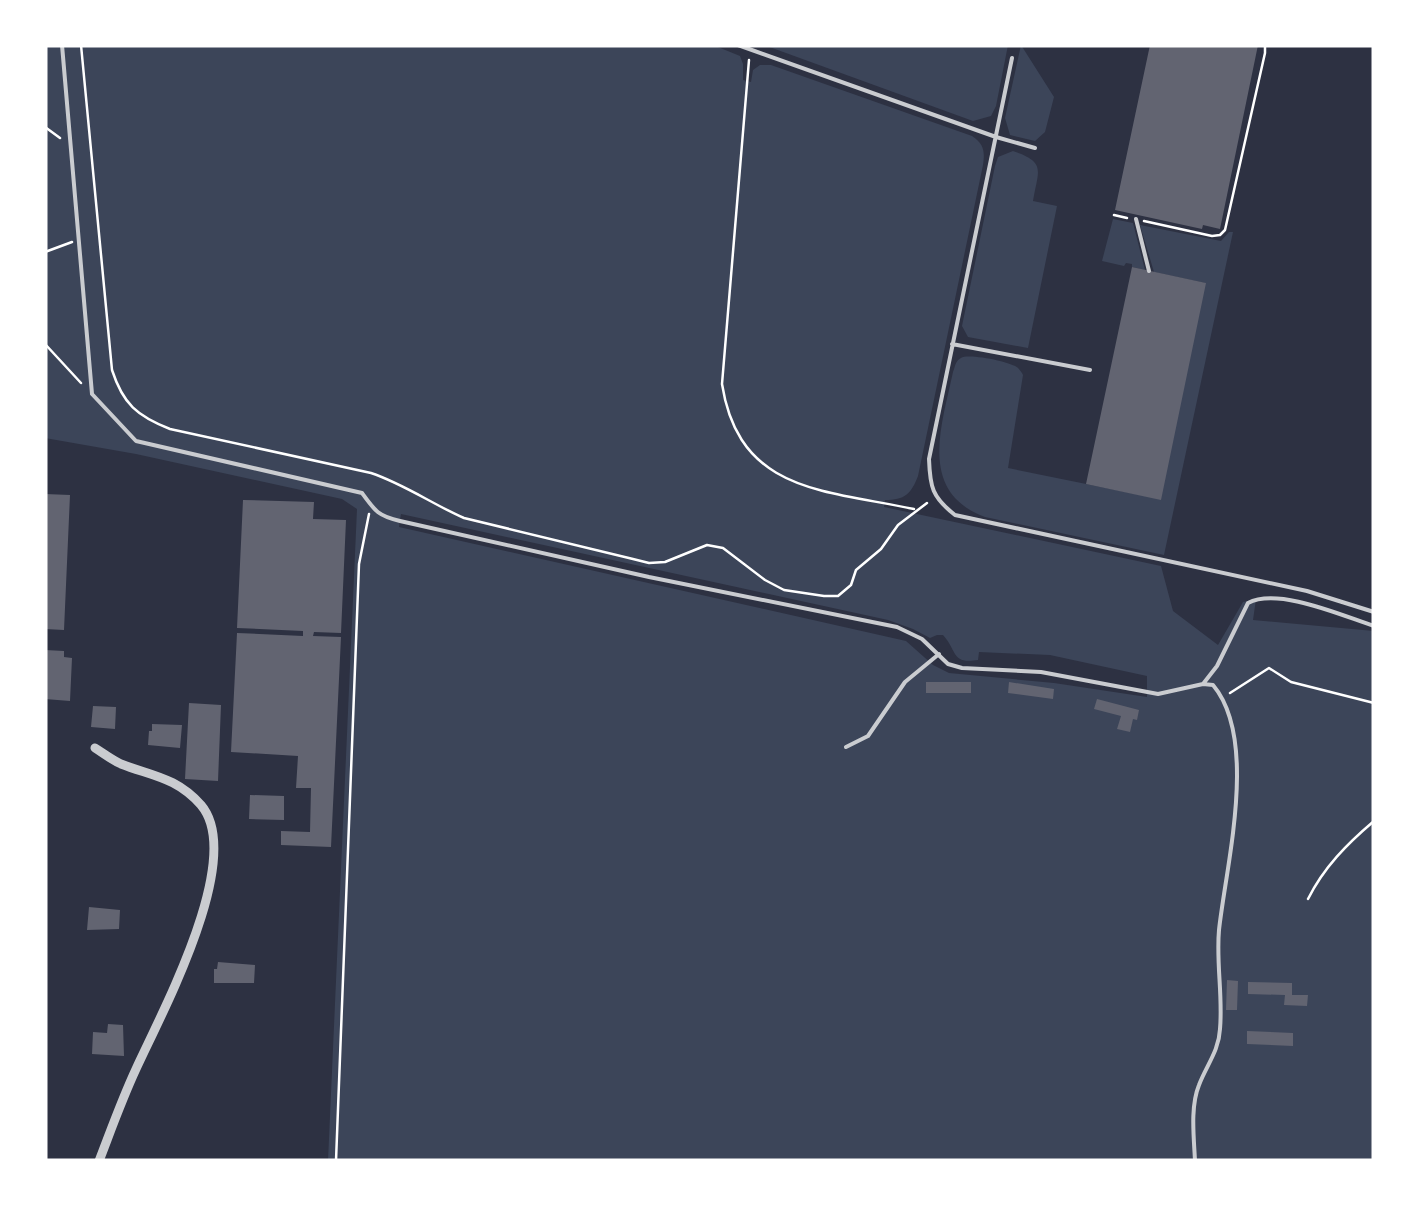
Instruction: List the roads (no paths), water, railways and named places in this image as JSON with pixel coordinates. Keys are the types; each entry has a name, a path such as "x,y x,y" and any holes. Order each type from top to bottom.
{"street":[{"path":"95,748 120,764 181,787 202,807 212,825 215,844 208,894 183,968 99,1161"}],"lane":[{"path":"62,45 92,394 136,440 362,492 383,517 897,627 922,640 948,664 962,668 1042,672 1158,694 1202,684 1212,686 1223,698 1231,719 1236,814 1219,930 1220,1028 1217,1049 1197,1088 1195,1161"},
{"path":"738,45 1035,148"},
{"path":"1012,58 928,459 930,486 942,506 955,515 1307,591 1374,612"},
{"path":"1136,220 1150,271"},
{"path":"952,344 1090,370"},
{"path":"1202,684 1216,666 1248,603 1256,598 1316,606 1374,626"},
{"path":"846,747 868,736 905,682 938,654"}]}
